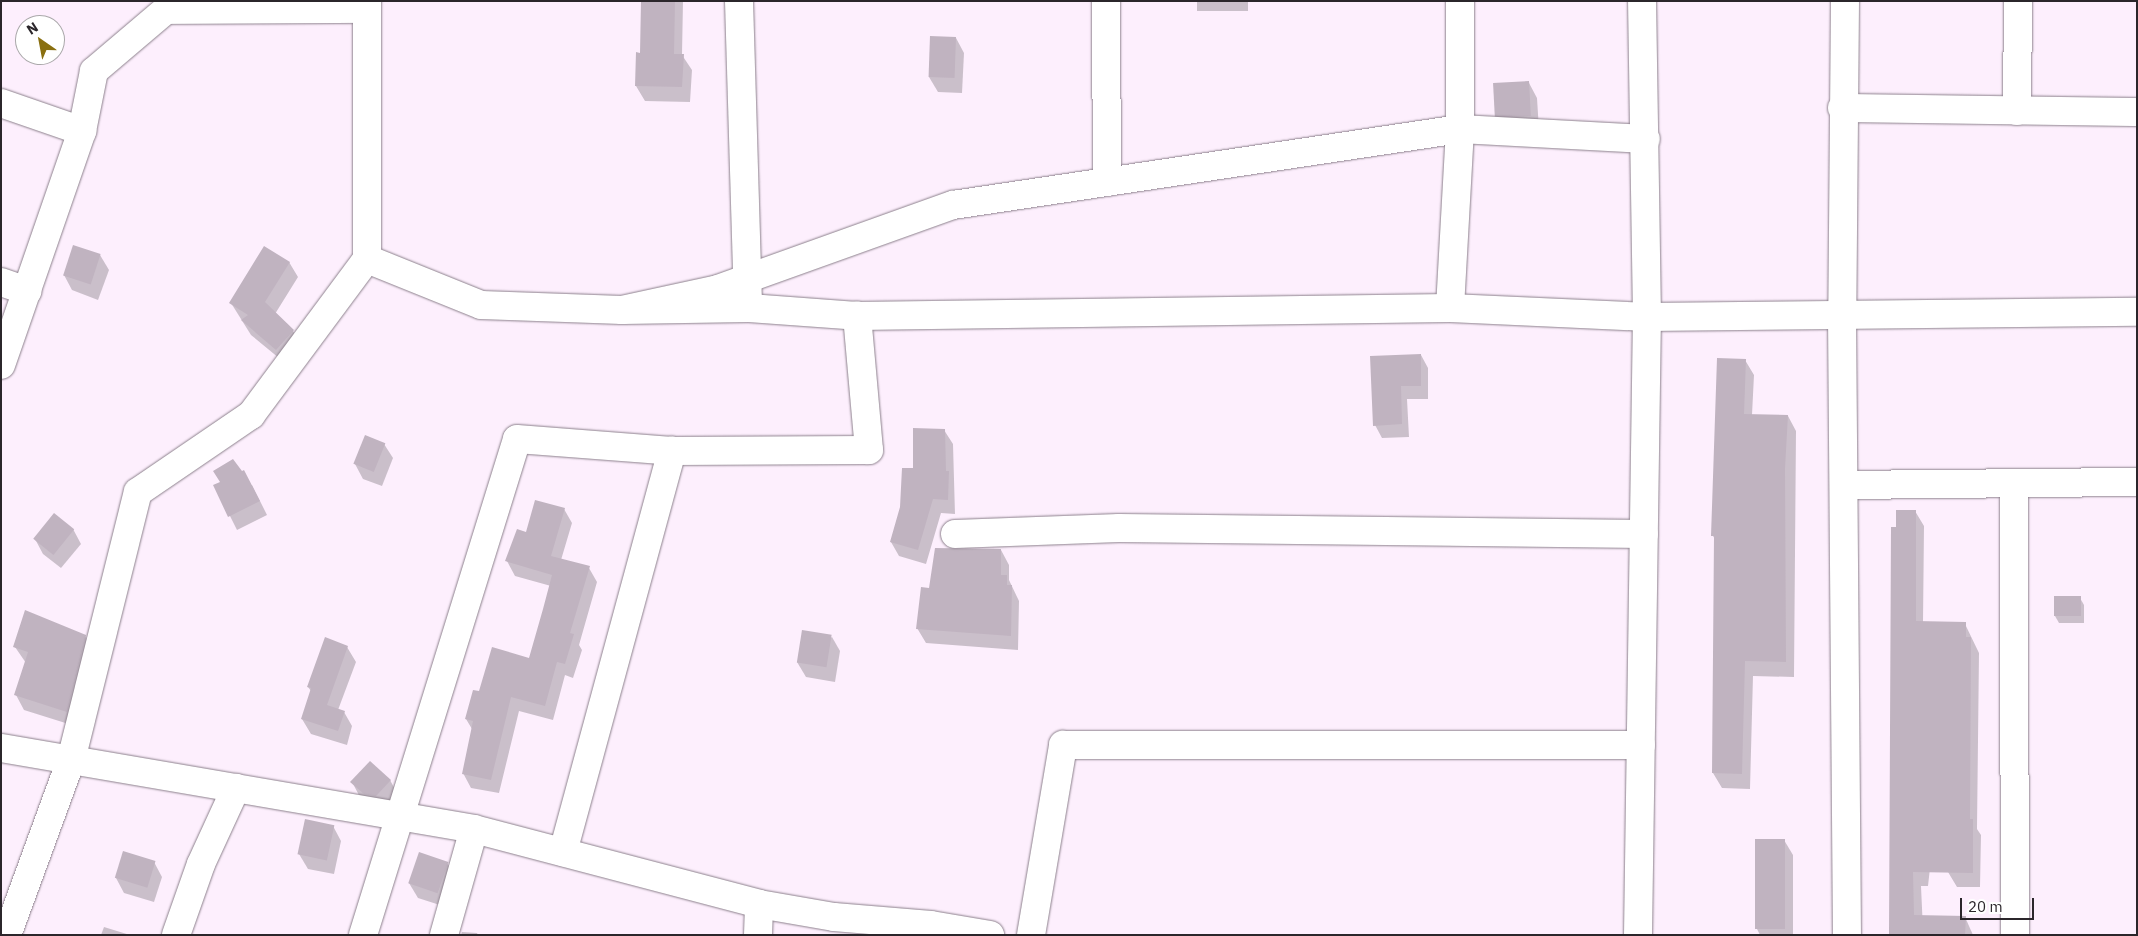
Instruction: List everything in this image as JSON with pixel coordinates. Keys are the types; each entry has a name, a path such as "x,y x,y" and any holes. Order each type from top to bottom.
{"street":[{"path":"739,1 749,308"},
{"path":"1106,1 1107,182"},
{"path":"1450,308 1460,130 1460,1"},
{"path":"1638,935 1647,317 1646,139 1642,1"},
{"path":"1845,1 1842,108 1842,315 1847,935"},
{"path":"2017,111 2018,1"},
{"path":"1,365 82,131 94,71 166,6 367,5 367,259 251,415 138,492 71,760 7,935"},
{"path":"1,103 82,131"},
{"path":"1842,108 2137,112"},
{"path":"622,310 748,279 954,205 1460,130 1646,139"},
{"path":"367,259 481,305 622,310 749,308 857,316 1450,308 1647,317 2137,312"},
{"path":"1,282 27,291"},
{"path":"363,935 517,440 672,451 869,450 857,316"},
{"path":"563,852 672,451"},
{"path":"1844,485 2137,482"},
{"path":"2014,483 2015,935"},
{"path":"954,534 1119,528 1644,534"},
{"path":"1031,935 1063,745 1641,745"},
{"path":"1,748 474,829 759,904 834,917 931,925 990,935"},
{"path":"176,935 201,864 236,788"},
{"path":"444,935 474,829"},
{"path":"758,935 759,904"}],"building":[{"path":"641,1 675,1 674,54 684,54 682,87 635,86 636,52 640,53"},
{"path":"930,36 956,37 955,78 929,77"},
{"path":"1529,81 1531,116 1495,118 1493,83"},
{"path":"73,245 101,254 91,284 63,275"},
{"path":"264,246 290,262 265,302 294,330 276,350 241,320 248,315 229,303"},
{"path":"1421,354 1421,386 1401,386 1402,424 1373,426 1370,356"},
{"path":"1717,358 1746,359 1744,414 1788,415 1785,469 1786,662 1745,661 1742,774 1712,773 1714,536 1711,536"},
{"path":"913,428 945,429 946,471 949,471 948,500 933,499 918,550 890,542 900,507 902,468 913,468"},
{"path":"365,435 385,443 374,472 353,464"},
{"path":"233,459 242,471 244,470 260,501 228,517 213,485 220,482 213,471"},
{"path":"535,500 565,508 551,556 590,566 570,633 574,634 565,664 557,662 545,706 511,697 491,780 462,774 473,721 465,719 473,690 479,691 492,647 529,658 543,609 552,575 505,561 517,529 526,532"},
{"path":"1896,510 1916,510 1916,621 1966,622 1966,637 1971,637 1970,819 1973,819 1973,873 1913,872 1914,915 1966,916 1965,935 1889,935 1891,527 1896,527"},
{"path":"54,513 74,529 53,555 33,539"},
{"path":"935,548 1001,549 1001,575 1007,575 1007,585 1012,585 1011,636 916,629 921,587 929,588"},
{"path":"2054,596 2081,596 2081,616 2054,616"},
{"path":"25,610 86,635 67,712 14,695 28,652 13,647"},
{"path":"802,630 832,635 826,667 797,663"},
{"path":"325,637 348,646 327,705 345,711 338,731 301,719 311,688 307,687"},
{"path":"370,761 391,780 376,796 364,794 350,782"},
{"path":"305,819 334,825 327,860 298,854"},
{"path":"1755,839 1785,839 1785,929 1755,929"},
{"path":"123,851 156,861 147,888 115,878"},
{"path":"419,852 448,862 438,893 408,883"}]}
